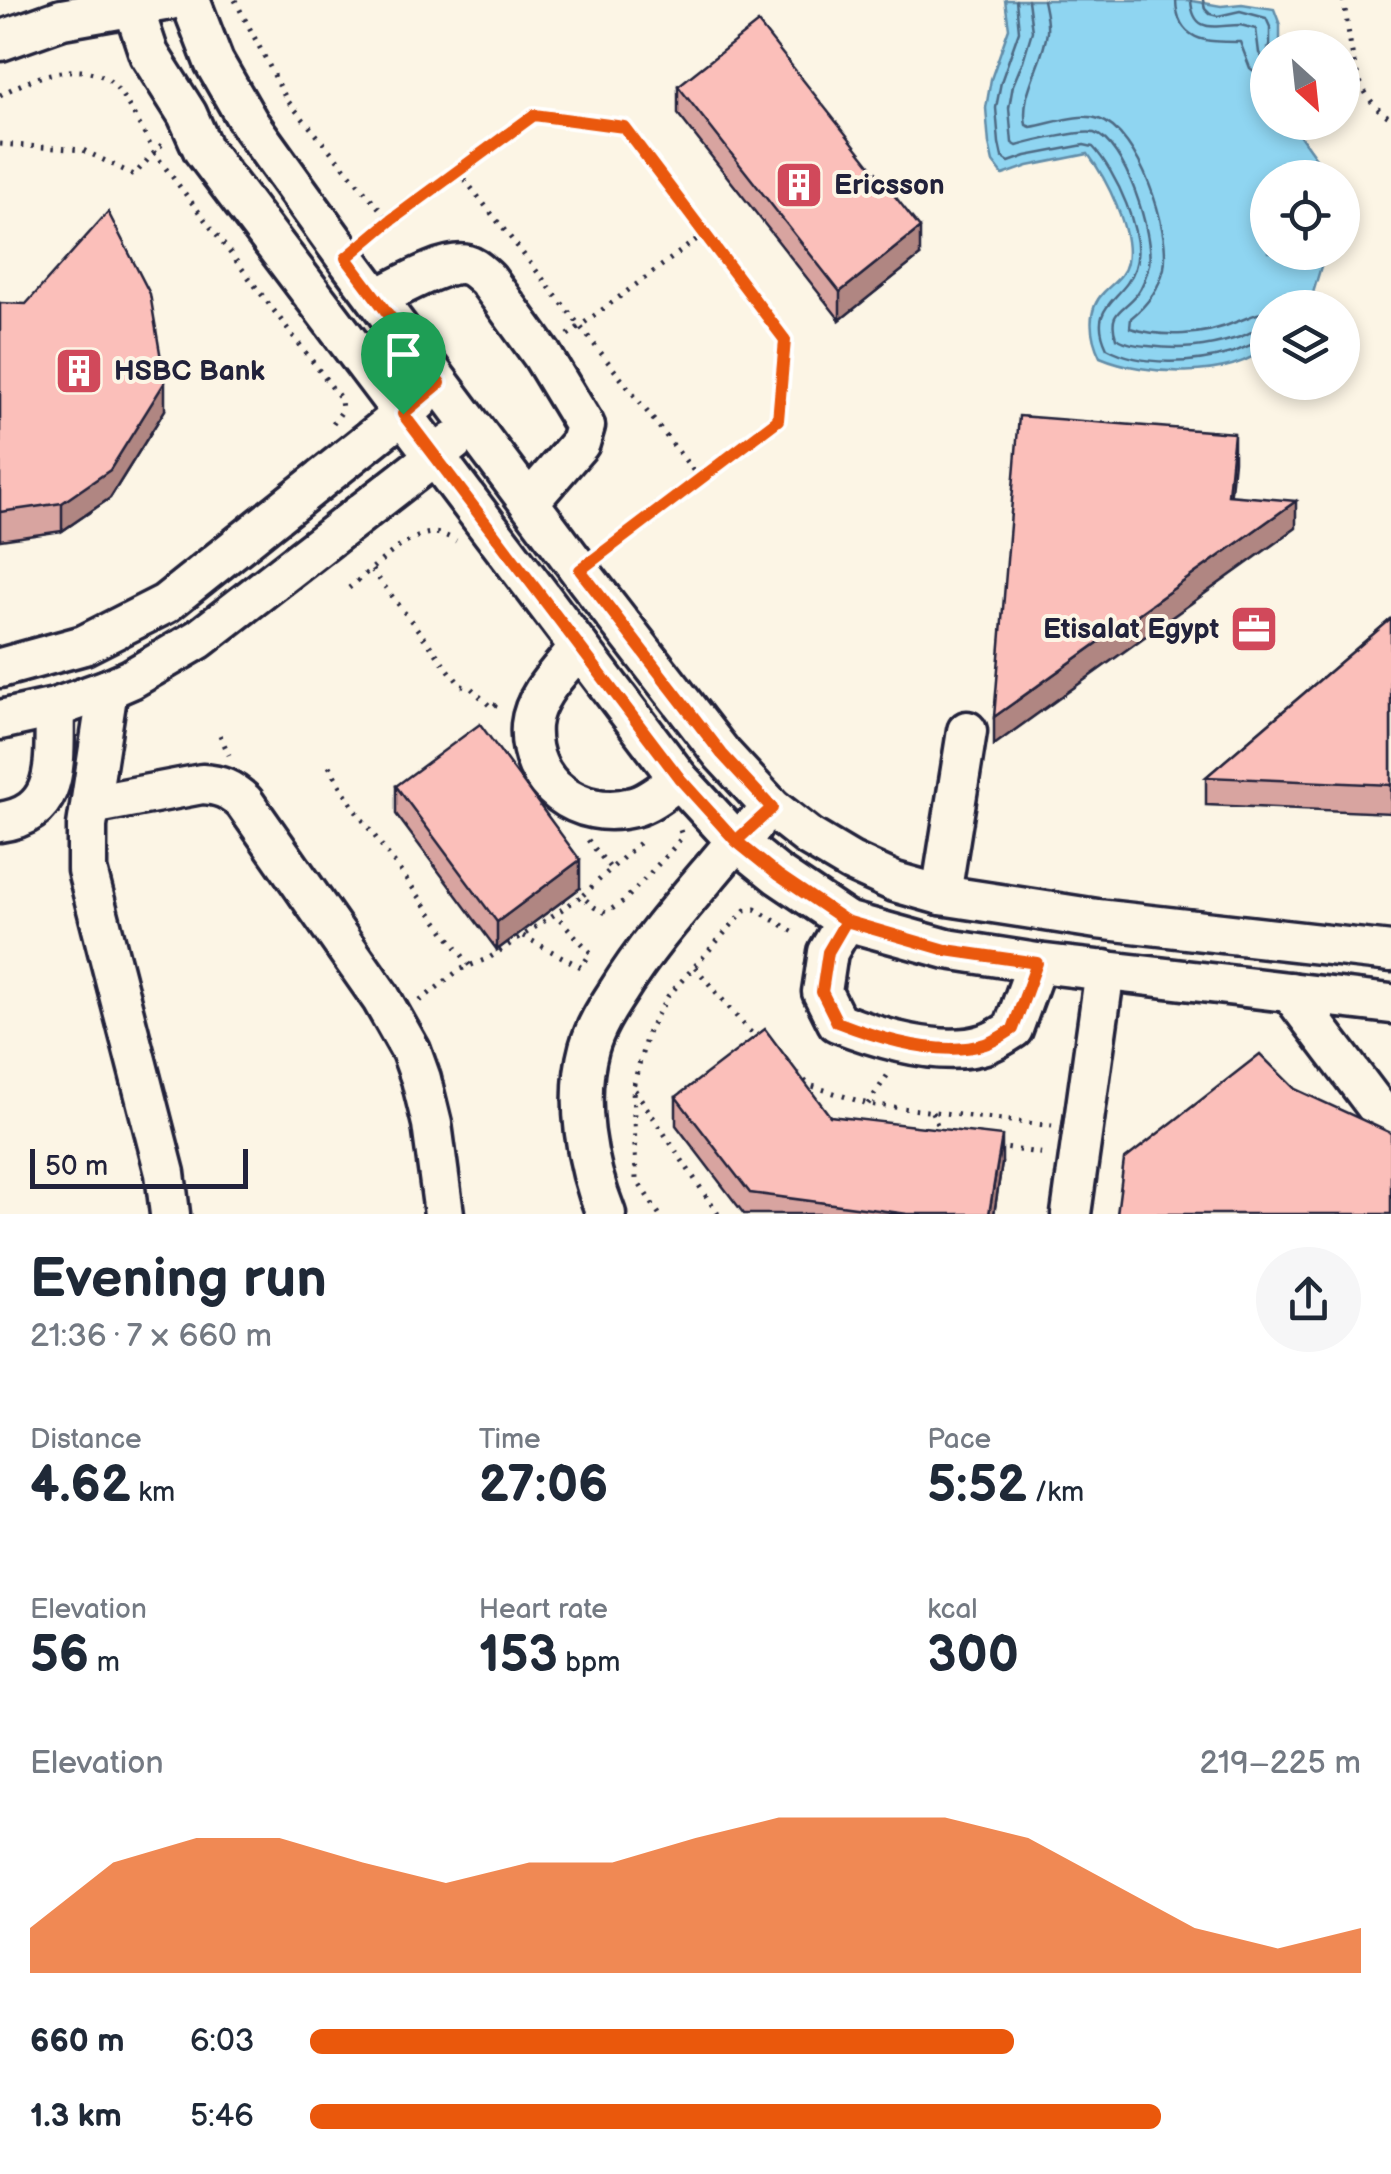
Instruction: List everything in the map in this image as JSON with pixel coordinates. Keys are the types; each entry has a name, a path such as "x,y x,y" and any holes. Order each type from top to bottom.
{"street":[{"path":"0,41 62,19 170,0"},
{"path":"190,0 214,62 249,122 346,258 722,754 772,808 810,838 851,862 894,882 940,895 1097,919 1391,952"},
{"path":"132,4 149,54 187,114 202,150 680,779 736,841 778,875 837,936 1391,1004"},
{"path":"377,298 450,265 465,264 487,279 542,355 585,426 580,443 529,502"},
{"path":"0,668 84,644 165,604 440,383"},
{"path":"0,720 54,708 108,689 199,639 473,426"},
{"path":"579,647 543,692 531,723 534,756 549,784 574,804 606,812 638,806 680,779"},
{"path":"108,689 87,826 87,870 165,1173 170,1214"},
{"path":"0,822 24,816 38,807 48,792 54,708"},
{"path":"940,895 967,731"},
{"path":"91,805 202,784 226,788 244,802 381,998 411,1051 432,1124 444,1214"},
{"path":"606,1214 595,1186 583,1094 589,1048 600,1021 640,956 736,841 772,808"},
{"path":"837,936 822,992 837,1022 909,1044 955,1050 981,1046 1013,1029 1037,963"},
{"path":"1071,1214 1105,970"},
{"path":"1290,992 1391,1126"}],"path":[{"path":"235,0 287,100 390,221"},
{"path":"1343,0 1354,64 1367,96 1391,118"},
{"path":"0,95 31,79 74,70 106,78 133,112 155,154 341,399 342,411 330,428"},
{"path":"0,144 83,150 134,175 187,114"},
{"path":"346,258 534,115 624,127 785,340 778,420 580,570"},
{"path":"458,171 700,479"},
{"path":"542,355 705,234"},
{"path":"372,570 460,686 470,687 492,708 506,696"},
{"path":"329,766 354,808 470,966"},
{"path":"582,896 654,828"},
{"path":"659,1214 636,1179 633,1087 648,1031 668,996 745,910 837,936"},
{"path":"522,936 581,967 592,953 556,914"},
{"path":"633,1087 718,1214"},
{"path":"932,1112 944,1138"},
{"path":"990,1146 1049,1154"}],"water":[{"path":"1005,0 1187,0 1274,9 1280,30 1250,30 1250,140 1303,140 1317,160 1250,160 1250,270 1320,270 1314,290 1250,290 1250,358 1186,372 1140,368 1100,357 1092,332 1092,315 1098,299 1126,267 1126,235 1110,191 1088,154 1003,175 993,162 986,108 991,79 1009,28"}],"building":[{"name":"Ericsson","path":"758,23 920,228 840,292 678,86"},
{"name":"HSBC Bank","path":"108,212 150,294 165,382 110,470 62,503 0,512 0,303 26,304"},
{"path":"1019,416 1234,433 1228,495 1296,501 994,717"},
{"path":"1391,619 1391,785 1206,777"},
{"path":"480,724 580,860 497,922 396,786"},
{"path":"765,1029 830,1116 1002,1136 989,1214 908,1214 750,1193 676,1097"},
{"path":"1260,1054 1295,1089 1391,1133 1391,1214 1117,1214 1124,1160"}],"place":[{"name":"Ericsson","path":"799,185"},
{"name":"HSBC Bank","path":"79,371"},
{"name":"Etisalat Egypt","path":"1254,629"}],"route":[{"path":"403,414 440,383 346,258 534,115 624,127 785,340 778,420 580,570 722,754 772,808 736,841 778,875 846,921 828,952 822,992 837,1022 909,1044 955,1050 981,1046 1013,1029 1037,963 946,950 846,921 736,841 680,779 403,414"}]}
